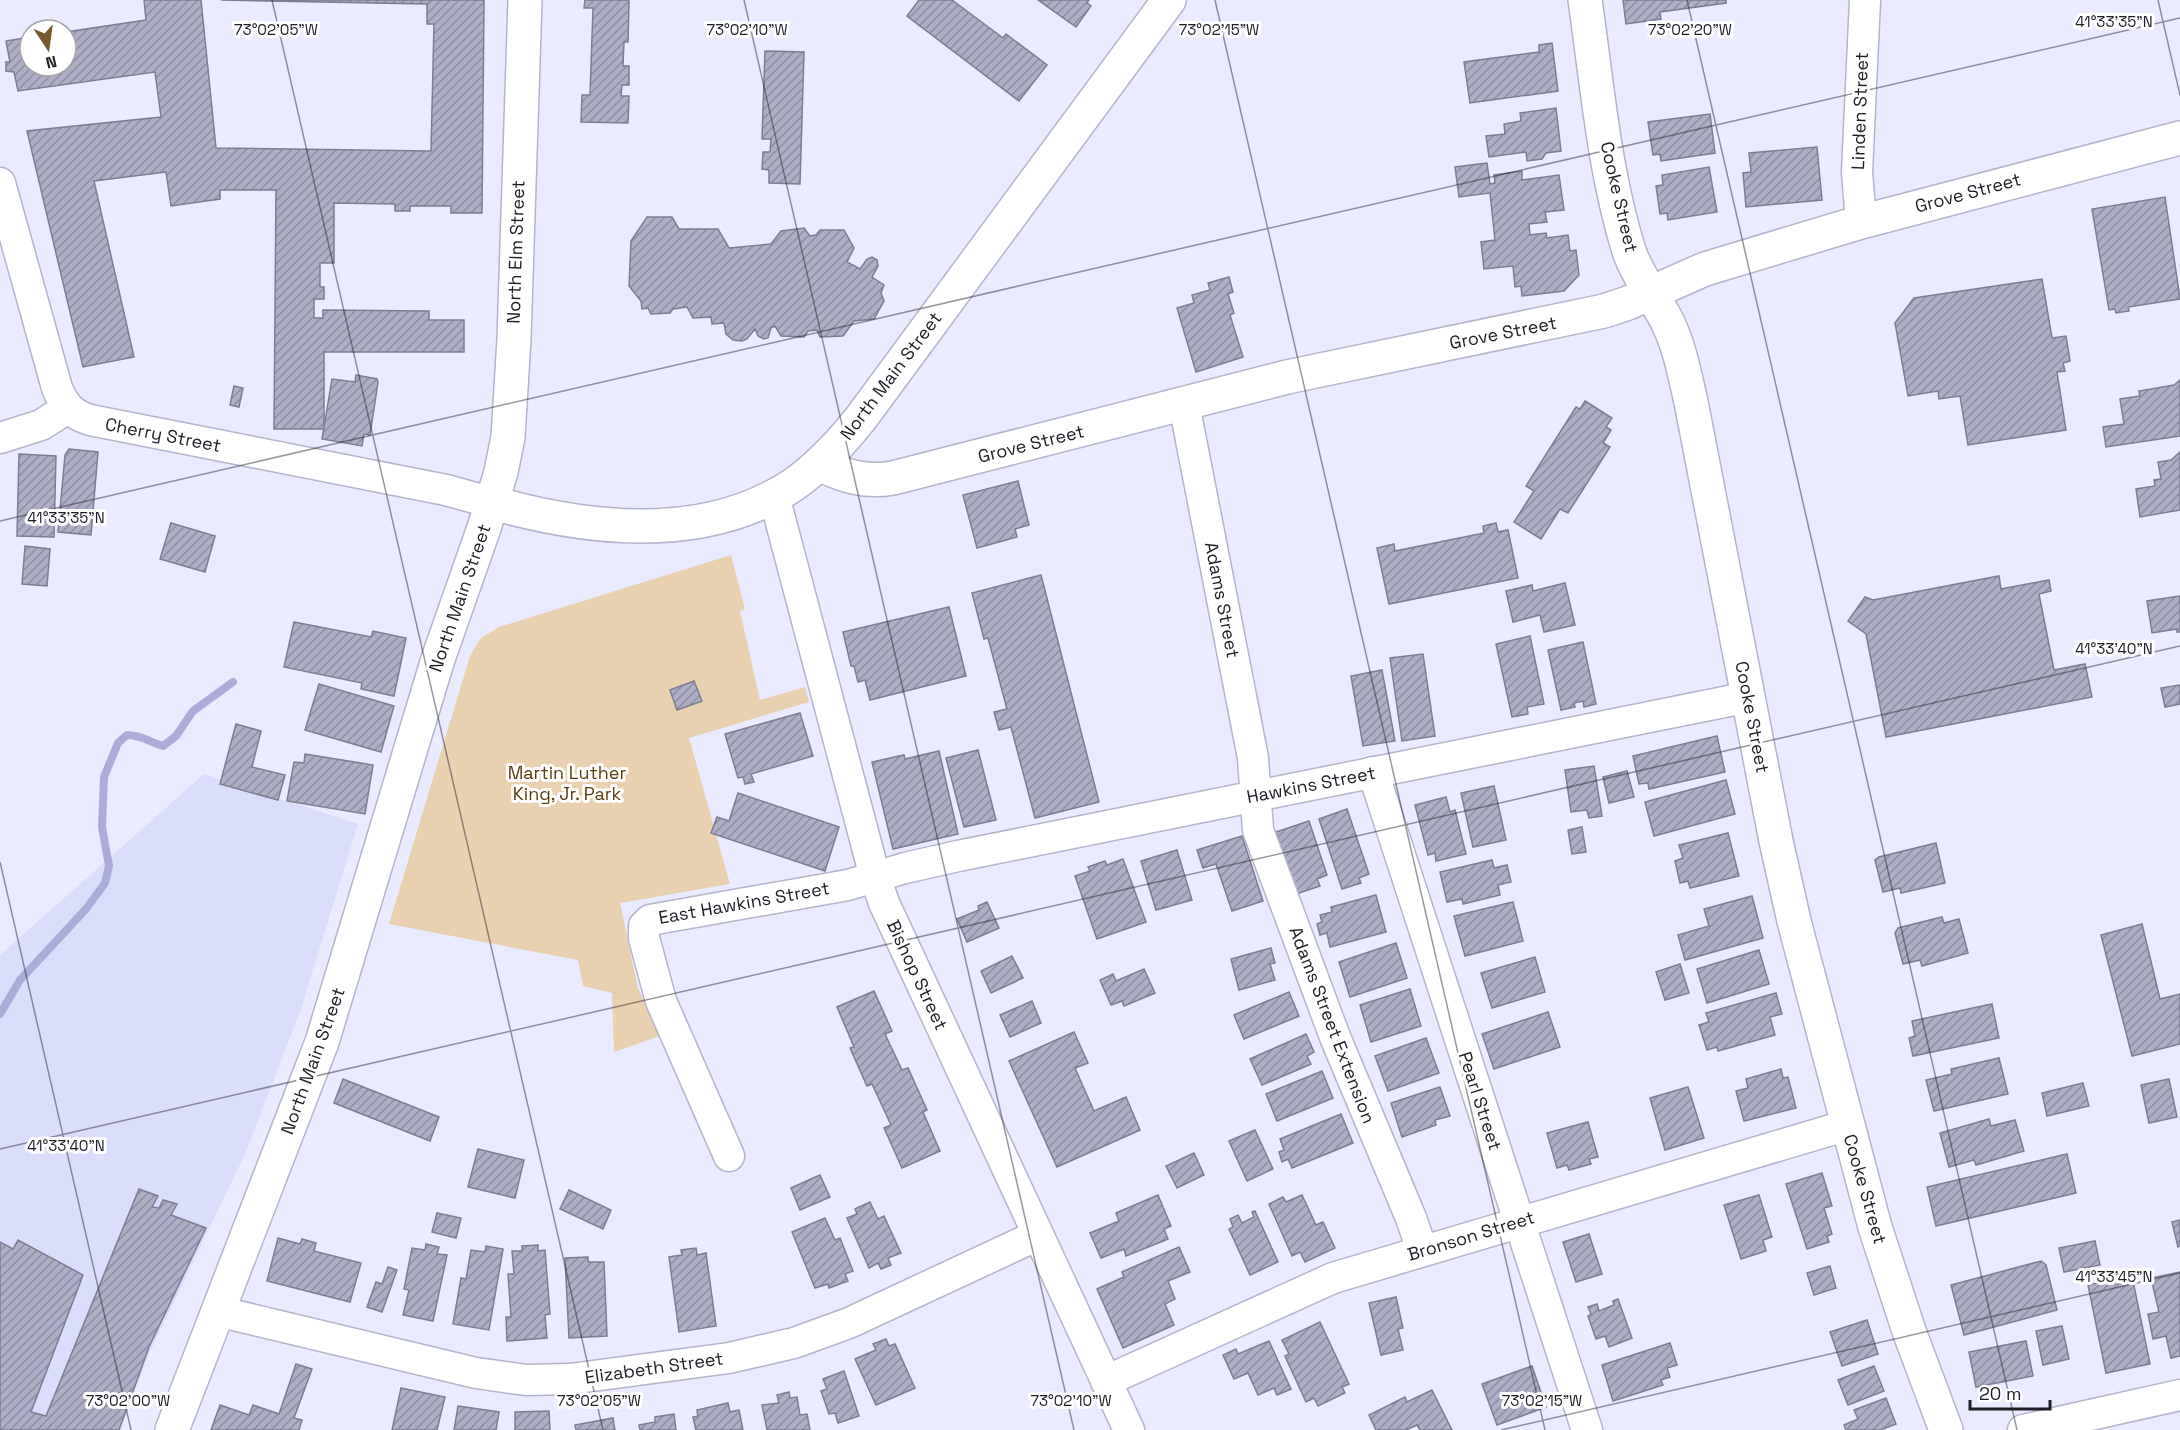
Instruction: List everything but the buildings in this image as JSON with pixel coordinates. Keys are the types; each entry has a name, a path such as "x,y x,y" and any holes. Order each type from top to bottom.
{"main road":[{"name":"North Elm Street","path":"493,503 508,437 514,339 525,0"},
{"name":"North Main Street","path":"172,1430 322,1041 438,659 493,503 566,520 650,526 710,519 745,509 793,485 819,464 861,418 1169,0"},
{"name":"Cooke Street","path":"1585,0 1614,191 1632,258 1669,324 1681,359 1772,821 1794,921 1891,1278 1946,1430"},
{"name":"Grove Street","path":"819,464 858,479 883,480 1287,377 1574,318 1615,308 1705,269 1861,222 2180,138"}],"street":[{"name":"Linden Street","path":"1861,222 1857,172 1865,0"},
{"path":"0,183 57,388 68,408 41,426 0,438"},
{"name":"Adams Street","path":"1184,404 1253,758 1255,796"},
{"name":"Cherry Street","path":"68,408 78,416 90,420 446,490 493,503"},
{"name":"Bishop Street","path":"774,496 875,877 895,929 1129,1430"},
{"name":"Hawkins Street","path":"875,877 958,856 1749,697"},
{"name":"Pearl Street","path":"1373,772 1587,1430"},
{"name":"Adams Street Extension","path":"1255,796 1256,820 1261,839 1339,1047 1411,1218 1422,1250"},
{"name":"East Hawkins Street","path":"729,1156 661,1001 644,938 644,926 655,918 848,885 875,877"},
{"name":"Bronson Street","path":"1106,1381 1317,1285 1422,1250 1848,1125"},
{"name":"Elizabeth Street","path":"217,1311 476,1373 526,1380 570,1379 729,1358 794,1343 849,1323 1038,1235"},
{"path":"2023,1430 2180,1395"}],"shaded area":[{"path":"204,774 358,824 301,1009 245,1154 148,1356 120,1430 0,1430 0,955"}],"green space":[{"name":"Martin Luther King, Jr. Park","path":"731,555 745,609 740,611 760,700 805,687 809,702 689,738 730,884 620,903 638,988 660,1036 614,1052 612,993 583,986 578,960 389,924 470,656 480,639 499,627"}],"waterway":[{"path":"0,1014 20,980 86,909 105,883 109,866 102,827 104,777 118,743 127,735 132,735 163,746 176,736 193,711 233,682"}]}
